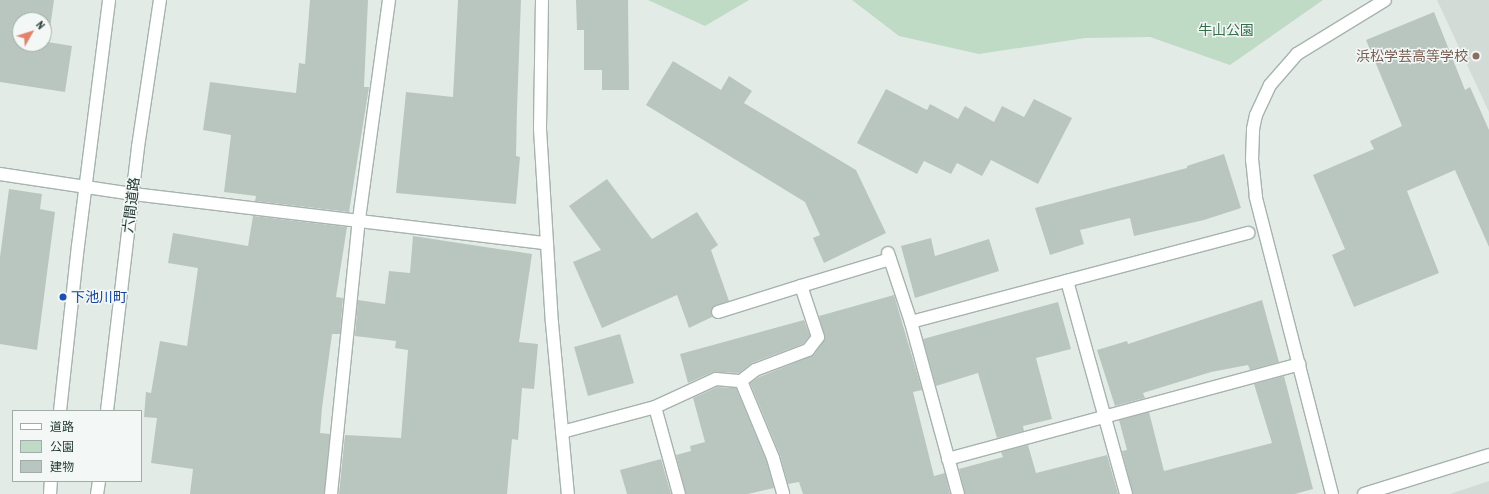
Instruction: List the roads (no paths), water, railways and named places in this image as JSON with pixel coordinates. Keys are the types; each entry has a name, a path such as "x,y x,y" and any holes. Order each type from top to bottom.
{"street":[{"path":"60,410 85,187 110,0"},
{"name":"六間道路","path":"107,410 133,194 160,0"},
{"path":"331,494 359,219 389,0"},
{"path":"542,0 540,129 546,243 568,494"},
{"path":"1332,494 1256,197 1252,160 1256,115 1270,85 1297,54 1385,0"},
{"path":"0,174 133,194 359,219 546,243"},
{"path":"911,322 1248,233"},
{"path":"718,312 801,286 888,256 911,322 958,494"},
{"path":"1067,281 1126,494"},
{"path":"562,432 655,407 716,379 741,381 755,370 808,350 818,338 801,286"},
{"path":"948,459 1105,418 1299,364"},
{"path":"741,381 772,458 783,494"},
{"path":"655,407 679,494"},
{"path":"1364,494 1489,455"},
{"path":"50,494 51,482"},
{"path":"97,494 99,482"}],"place":[{"name":"浜松学芸高等学校","path":"1476,56"},
{"name":"下池川町","path":"63,297"}],"park label":[{"name":"牛山公園","path":"1226,30"}]}
